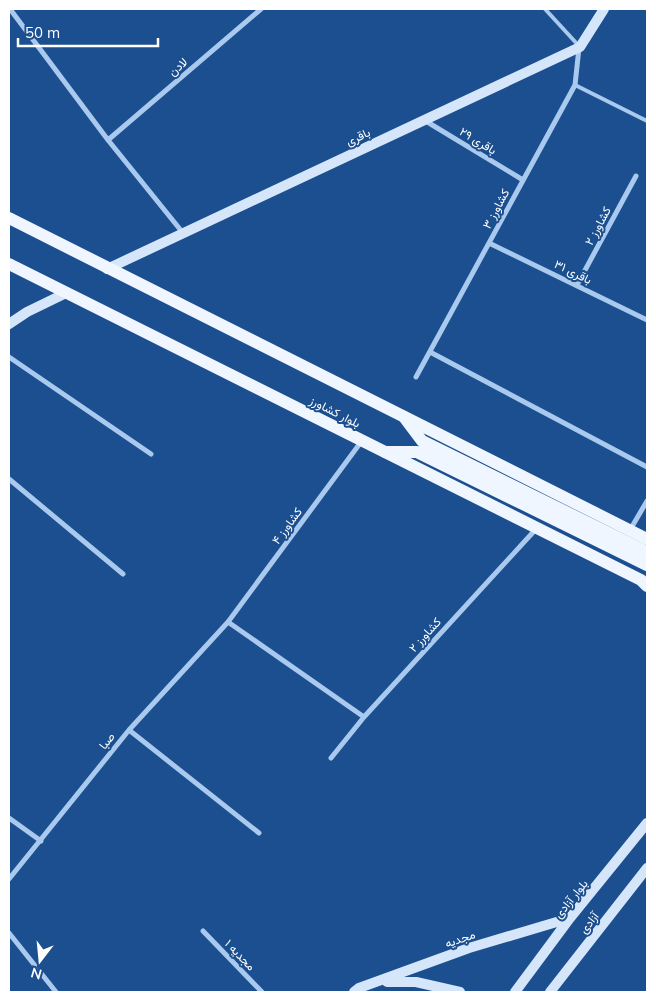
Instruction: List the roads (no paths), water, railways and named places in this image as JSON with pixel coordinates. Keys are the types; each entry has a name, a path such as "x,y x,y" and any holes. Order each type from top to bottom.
{"main road":[{"path":"9,218 647,539"},
{"name":"بلوار کشاورز","path":"9,264 641,580 647,586"},
{"path":"404,417 422,440 647,552"},
{"path":"385,452 417,452 647,566"}],"street":[{"path":"10,9 108,140 183,233"},
{"name":"لادن","path":"108,140 261,9"},
{"path":"580,47 604,9"},
{"name":"کشاورز ۳","path":"416,377 575,85 580,47"},
{"name":"باقری","path":"107,268 580,47"},
{"name":"باقری ۲۹","path":"423,120 523,180"},
{"name":"کشاورز ۲","path":"577,286 636,176"},
{"name":"باقری ۳۱","path":"489,243 647,320"},
{"path":"9,324 27,312 66,293"},
{"path":"430,352 647,467"},
{"path":"9,357 151,454"},
{"name":"کشاورز ۴","path":"228,622 362,441"},
{"path":"9,478 123,574"},
{"path":"630,530 647,501"},
{"name":"کشاورز ۲","path":"331,758 364,717 536,528"},
{"path":"228,622 364,717"},
{"name":"صبا","path":"9,879 129,730 228,622"},
{"path":"129,730 259,833"},
{"path":"9,818 41,841"},
{"name":"بلوار آزادی","path":"515,992 570,918 647,823"},
{"name":"آزادی","path":"550,992 647,868"},
{"name":"مجدیه","path":"356,990 470,948 570,918"},
{"name":"مجدیه ۱","path":"203,931 262,992"},
{"path":"9,933 56,992"},
{"path":"356,990 394,981 416,982 460,992"},
{"path":"416,982 427,992"}],"lane":[{"path":"545,9 580,47"},
{"path":"575,85 647,121"}]}
